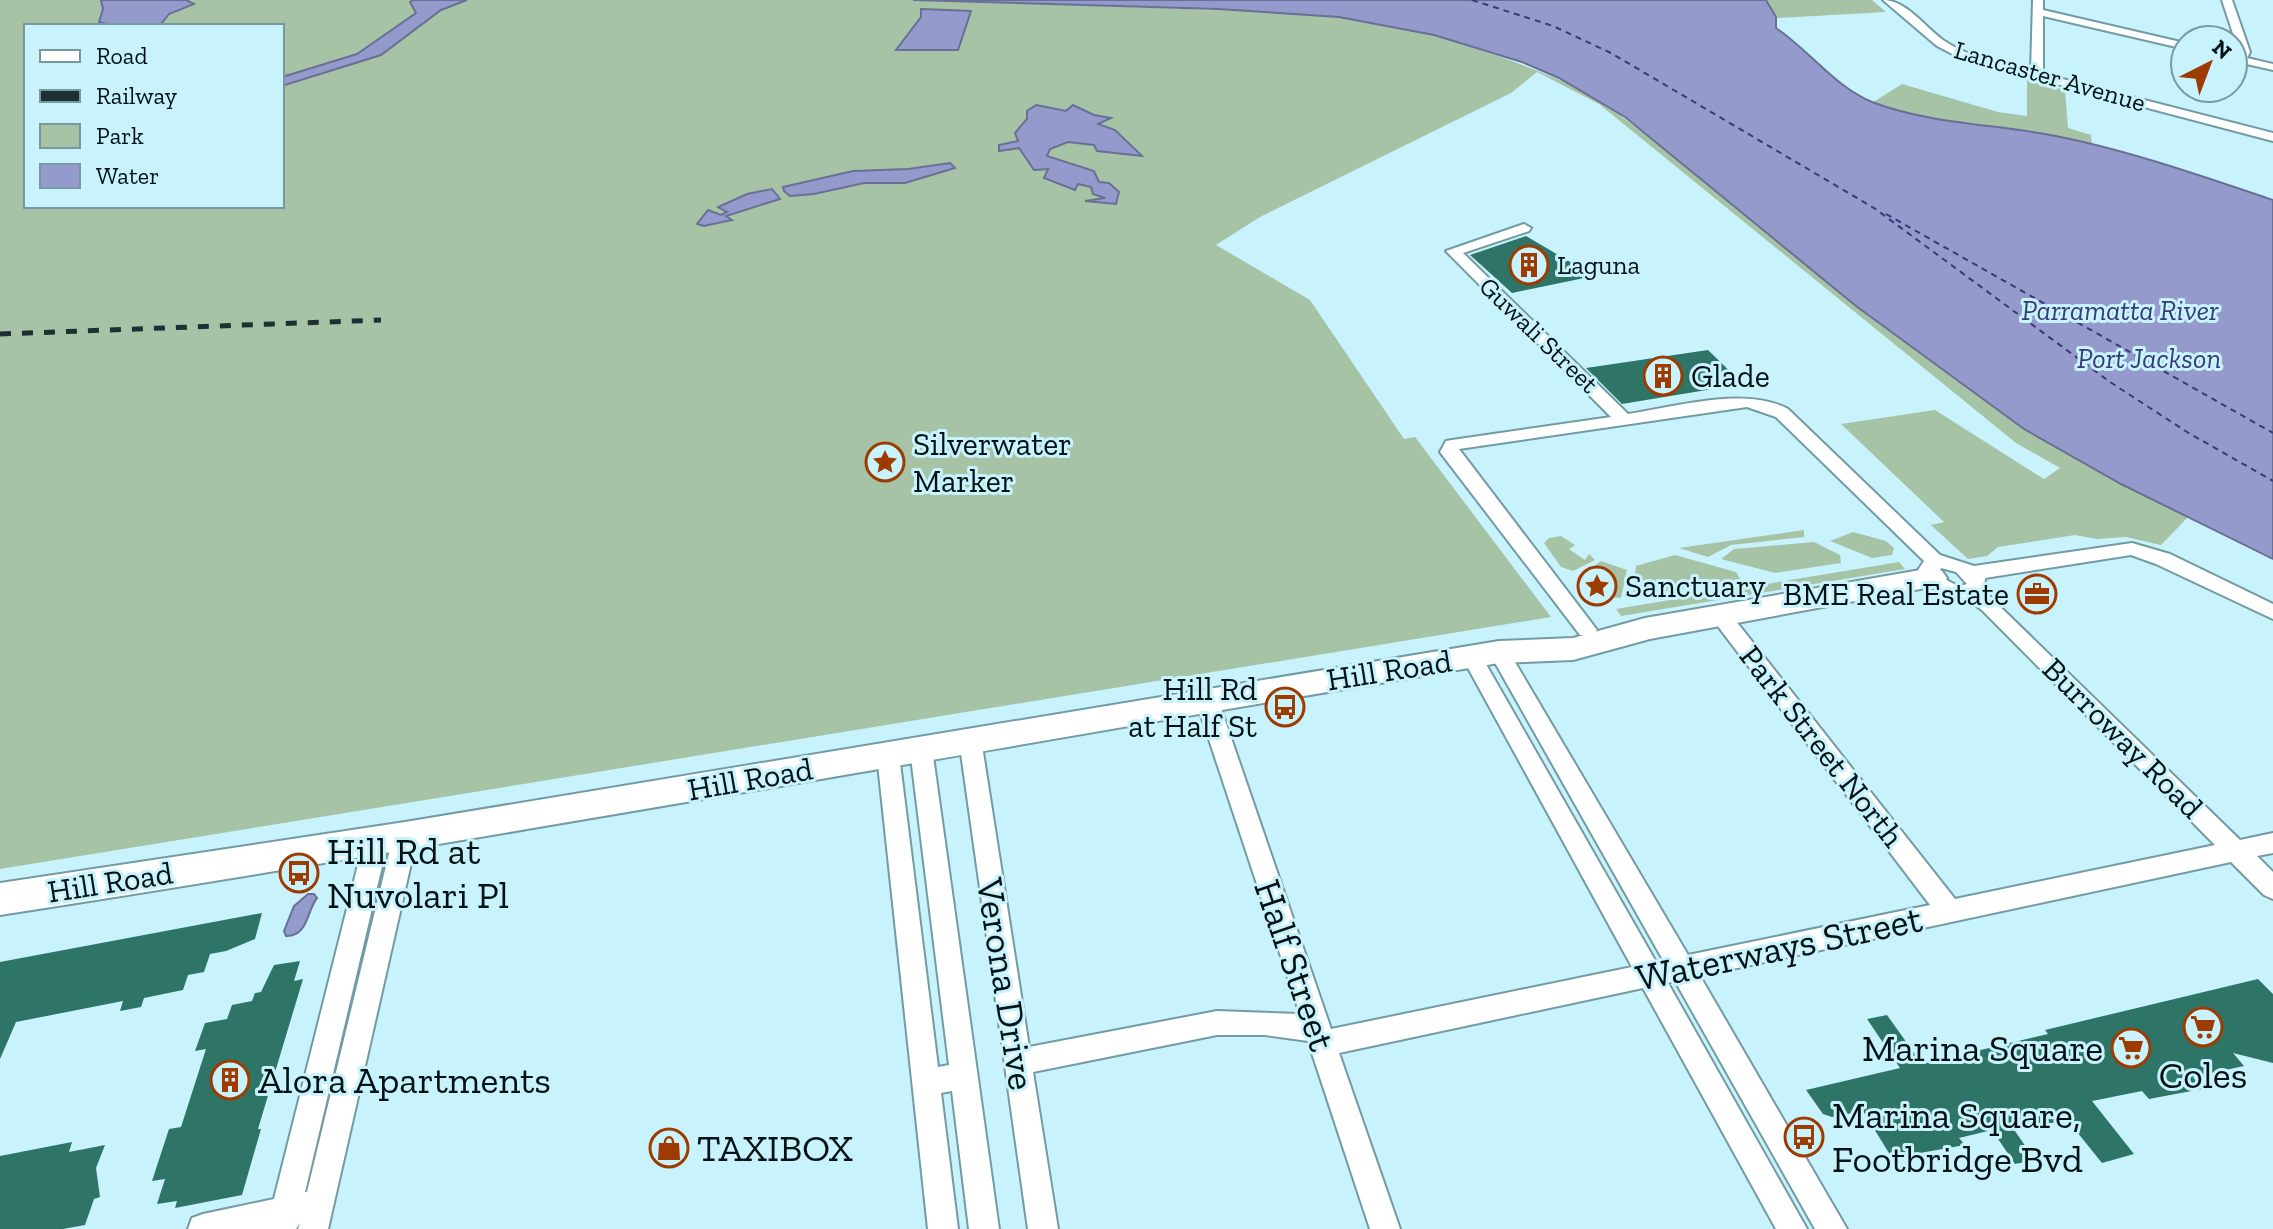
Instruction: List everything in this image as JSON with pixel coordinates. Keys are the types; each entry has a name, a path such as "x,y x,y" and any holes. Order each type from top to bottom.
{"street":[{"name":"Lancaster Avenue","path":"1888,0 1951,50 2273,137"},
{"path":"2227,0 2235,24"},
{"path":"2037,75 2038,6 2169,42"},
{"path":"2249,61 2273,67"},
{"name":"Guwali Street","path":"1524,228 1453,251 1624,420"},
{"path":"1587,630 1449,452 1449,447 1747,402 1771,407 1782,413 1953,591 1972,582 2132,549 2163,559 2273,612"},
{"name":"Hill Road","path":"0,899 390,839 970,739 1485,655 1533,654 1618,640 1645,629 1721,616 1934,570"},
{"name":"Burroway Road","path":"1972,582 2000,616 2273,888"},
{"name":"Park Street North","path":"1721,616 1950,912"},
{"name":"Hill Road","path":"1485,655 1525,641 1611,626 1645,629"},
{"path":"1485,655 1682,969 1832,1229"},
{"path":"1485,655 1650,976 1792,1229"},
{"name":"Half Street","path":"1207,700 1385,1229"},
{"name":"Verona Drive","path":"970,739 1043,1229"},
{"name":"Verona Drive","path":"921,749 984,1229"},
{"path":"888,755 943,1229"},
{"path":"203,1229 316,1216 390,839"},
{"path":"283,1220 390,839"},
{"name":"Waterways Street","path":"1017,1062 1217,1023 1265,1023 1319,1036 1650,976 2273,843"},
{"path":"926,1083 964,1075"}],"green space":[{"path":"0,0 917,0 1279,12 1339,17 1434,35 1504,58 1594,96 2099,472 2188,517 2161,545 2126,537 2097,539 2075,535 1998,547 1987,556 1968,559 1931,525 1944,522 1841,424 1935,410 2044,479 2060,468 2016,443 1599,104 1537,72 1511,93 1260,217 1216,245 1310,300 1404,439 1415,437 1551,617 0,869"},
{"path":"1765,0 1872,0 1886,12 1776,18"},
{"path":"2027,80 2065,90 2068,128 2091,135 2092,145 2054,136 1846,113 1872,103 1902,84 1998,112 2027,116"},
{"path":"1804,530 1804,537 1731,545 1708,557 1679,548"},
{"path":"1853,532 1886,541 1894,548 1892,555 1872,558 1830,541"},
{"path":"1561,536 1575,545 1569,549 1585,560 1589,554 1595,560 1573,571 1561,567 1544,543 1549,538"},
{"path":"1814,542 1840,555 1841,563 1775,573 1721,559 1734,549"},
{"path":"1675,555 1736,572 1740,579 1637,596 1633,593 1636,566"},
{"path":"1601,561 1627,570 1621,598 1592,595 1577,579"},
{"path":"1899,562 1905,569 1621,616 1616,609"}],"water":[{"path":"101,0 186,0 194,4 169,14 161,24 106,24 99,22 103,9"},
{"path":"467,0 441,10 381,55 284,85 284,76 357,54 416,13 410,2"},
{"name":"Port Jackson","path":"913,0 1766,0 1776,17 1776,28 1834,78 1872,102 1936,119 2045,134 2103,147 2273,200 2273,559 2121,484 2024,429 1856,306 1625,117 1559,78 1522,62 1434,35 1339,17 1218,9"},
{"path":"921,9 971,11 958,50 896,50 921,17"},
{"path":"1036,105 1066,111 1073,105 1094,115 1111,118 1098,124 1115,130 1142,156 1097,151 1094,145 1068,142 1050,149 1047,156 1094,171 1099,182 1109,183 1119,192 1116,204 1085,201 1105,198 1093,194 1091,187 1078,184 1075,190 1044,178 1048,169 1034,170 1019,148 999,151 999,145 1018,141 1015,133 1027,119 1027,111"},
{"path":"950,163 955,168 905,183 864,183 790,196 783,187 853,171 908,169"},
{"path":"772,189 780,199 726,216 732,220 704,226 697,224 708,210 721,215 727,212 718,207 747,194"},
{"path":"308,894 314,894 317,898 303,928 286,936 284,931 294,906"}],"building":[{"name":"Laguna","path":"1526,236 1594,276 1512,293 1470,255"},
{"name":"Glade","path":"1708,350 1743,384 1622,404 1586,368"},
{"path":"262,913 255,939 210,954 204,972 188,975 183,990 144,998 141,1007 120,1011 123,1001 16,1022 0,1059 0,962"},
{"name":"Alora Apartments","path":"300,961 294,981 303,979 258,1129 261,1129 242,1195 175,1208 177,1201 157,1204 165,1179 152,1181 169,1129 181,1127 206,1049 195,1051 205,1023 227,1019 232,1005 252,1001 255,993 261,992 274,965"},
{"name":"Marina Square","path":"2258,979 2273,994 2273,1063 2233,1053 2244,1066 2193,1077 2202,1089 2149,1099 2142,1091 2092,1101 2134,1154 2102,1163 2073,1127 2061,1121 2015,1131 2035,1160 2015,1164 1992,1130 1959,1138 1965,1145 1892,1158 1863,1111 1832,1117 1823,1114 1806,1090 1900,1068 1867,1019 1887,1015 1922,1064 2048,1034 2045,1030"},
{"path":"72,1142 69,1152 105,1145 96,1168 100,1197 94,1199 85,1225 63,1229 0,1229 0,1156"}],"ferry route":[{"path":"1472,0 1553,26 1611,53 1874,208 2110,382 2187,432 2273,481"},
{"path":"1886,214 2273,433"}],"railway":[{"path":"0,334 381,320"}],"place":[{"name":"Laguna","path":"1529,265"},
{"name":"Glade","path":"1663,376"},
{"name":"Silverwater Marker","path":"885,462"},
{"name":"Sanctuary","path":"1597,586"},
{"name":"BME Real Estate","path":"2037,594"},
{"name":"Hill Rd at Half St","path":"1285,707"},
{"name":"Hill Rd at Nuvolari Pl","path":"299,873"},
{"name":"Coles","path":"2203,1027"},
{"name":"Marina Square","path":"2131,1048"},
{"name":"Alora Apartments","path":"230,1080"},
{"name":"Marina Square, Footbridge Bvd","path":"1804,1137"},
{"name":"TAXIBOX","path":"669,1148"}],"water label":[{"name":"Parramatta River","path":"2120,310"}]}
